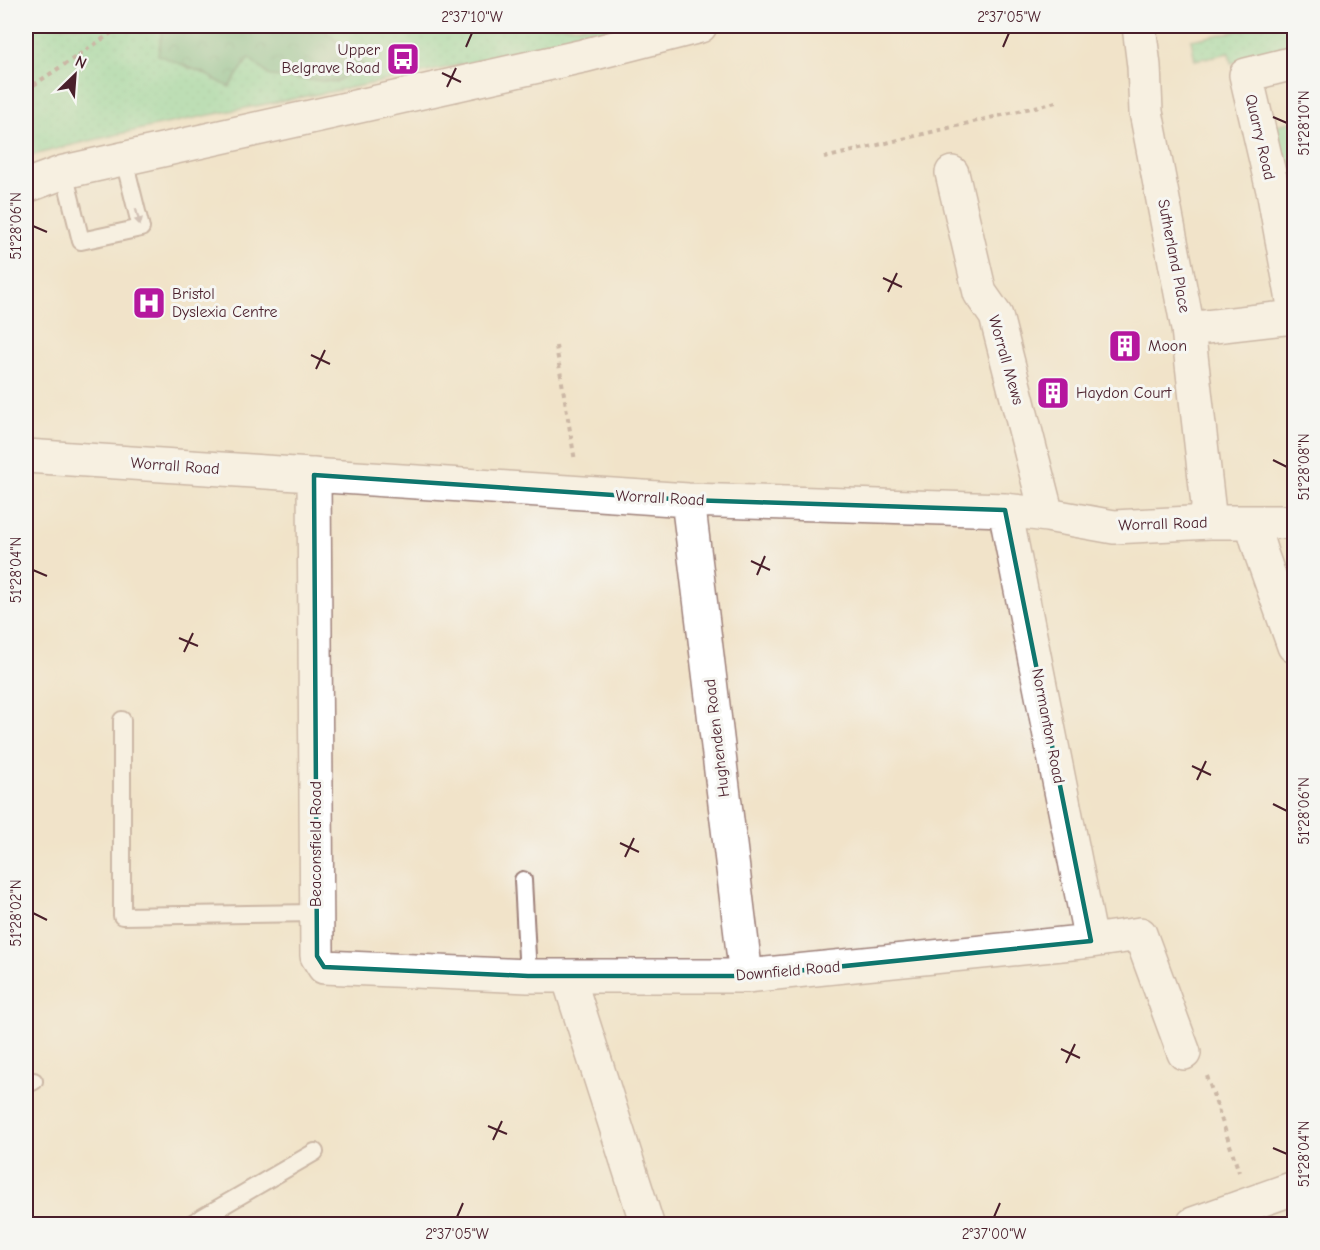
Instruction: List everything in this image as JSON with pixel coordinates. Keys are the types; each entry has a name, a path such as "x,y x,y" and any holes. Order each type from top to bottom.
{"street":[{"path":"26,186 64,172 572,58 700,26"},
{"name":"Sutherland Place","path":"1138,26 1144,66 1146,112 1188,329 1210,522"},
{"name":"Quarry Road","path":"1294,63 1246,75 1284,193 1294,306"},
{"name":"Worrall Mews","path":"952,172 980,293 996,316 1047,515"},
{"path":"1188,329 1294,317"},
{"name":"Worrall Road","path":"26,456 688,500 1005,510 1114,527 1210,522 1294,522"},
{"name":"Beaconsfield Road","path":"314,475 317,956 324,967 568,976"},
{"name":"Hughenden Road","path":"688,500 746,976"},
{"name":"Normanton Road","path":"1005,510 1091,941"},
{"path":"1252,523 1294,646"},
{"name":"Downfield Road","path":"568,976 746,976 1140,934 1184,1053"},
{"path":"568,976 646,1224"},
{"path":"1194,1224 1294,1188"}],"lane":[{"path":"64,172 81,241 141,228 123,160"},
{"path":"122,720 122,916 317,913"},
{"path":"523,880 528,976"},
{"path":"191,1224 315,1152"}],"path":[{"path":"26,90 122,26"},
{"path":"395,26 405,29 423,26"},
{"path":"824,158 1056,102"},
{"path":"556,346 580,493"},
{"path":"1184,1053 1198,1050 1252,1205"}],"highlighted area":[{"path":"314,475 688,500 1005,510 1091,941 746,976 528,976 324,967 317,956"}],"green space":[{"path":"26,26 621,26 458,65 150,127 26,157"},
{"path":"163,26 320,26 363,65 336,82 270,76 249,58 229,87 203,73 158,55"},
{"path":"1263,26 1294,26 1294,49 1231,63 1229,53 1195,60 1191,40"},
{"path":"1294,121 1294,175 1280,178 1269,127"}],"place":[{"name":"Upper Belgrave Road","path":"403,59"},
{"name":"Bristol Dyslexia Centre","path":"149,303"},
{"name":"Moon","path":"1125,346"},
{"name":"Haydon Court","path":"1053,393"}]}
